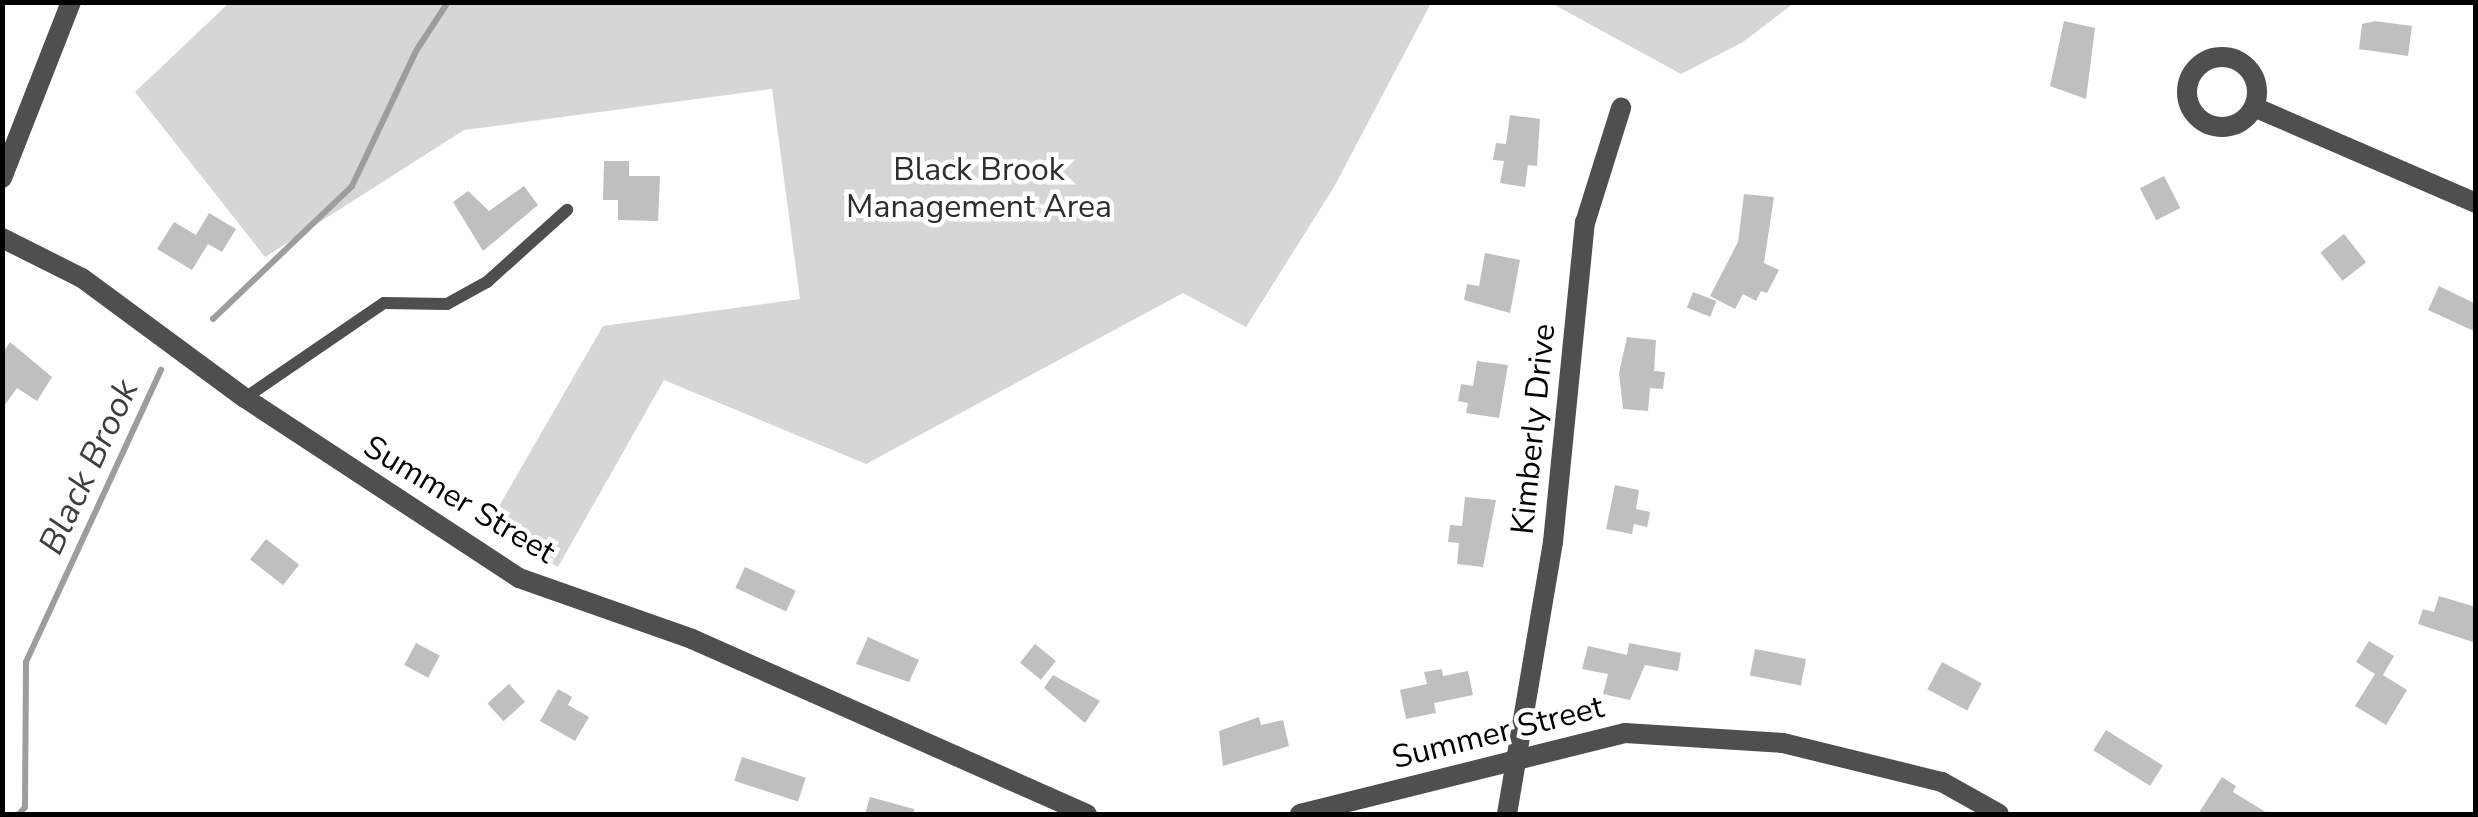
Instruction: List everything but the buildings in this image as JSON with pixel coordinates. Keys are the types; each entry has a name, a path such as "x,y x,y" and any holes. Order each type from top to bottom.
{"street":[{"path":"2,178 71,2"},
{"path":"2254,107 2476,203"},
{"name":"Kimberly Drive","path":"1507,814 1554,542 1585,223 1621,108"},
{"name":"Summer Street","path":"2,238 82,278 245,398 519,578 692,638 1087,814"},
{"name":"Summer Street","path":"1300,814 1625,732 1764,741 1942,782 2000,814"}],"lane":[{"path":"245,398 384,303 447,304 487,282 567,210"}],"green space":[{"name":"Black Brook Management Area","path":"230,2 1431,3 1334,187 1246,327 1183,293 866,464 664,380 558,567 487,527 603,326 800,299 772,89 464,130 265,257 135,92"},
{"path":"1551,3 1794,3 1743,42 1681,74"}],"waterway":[{"name":"Black Brook","path":"213,319 352,186 416,51 448,2"},
{"name":"Black Brook","path":"19,814 25,807 26,662 161,370"}]}
